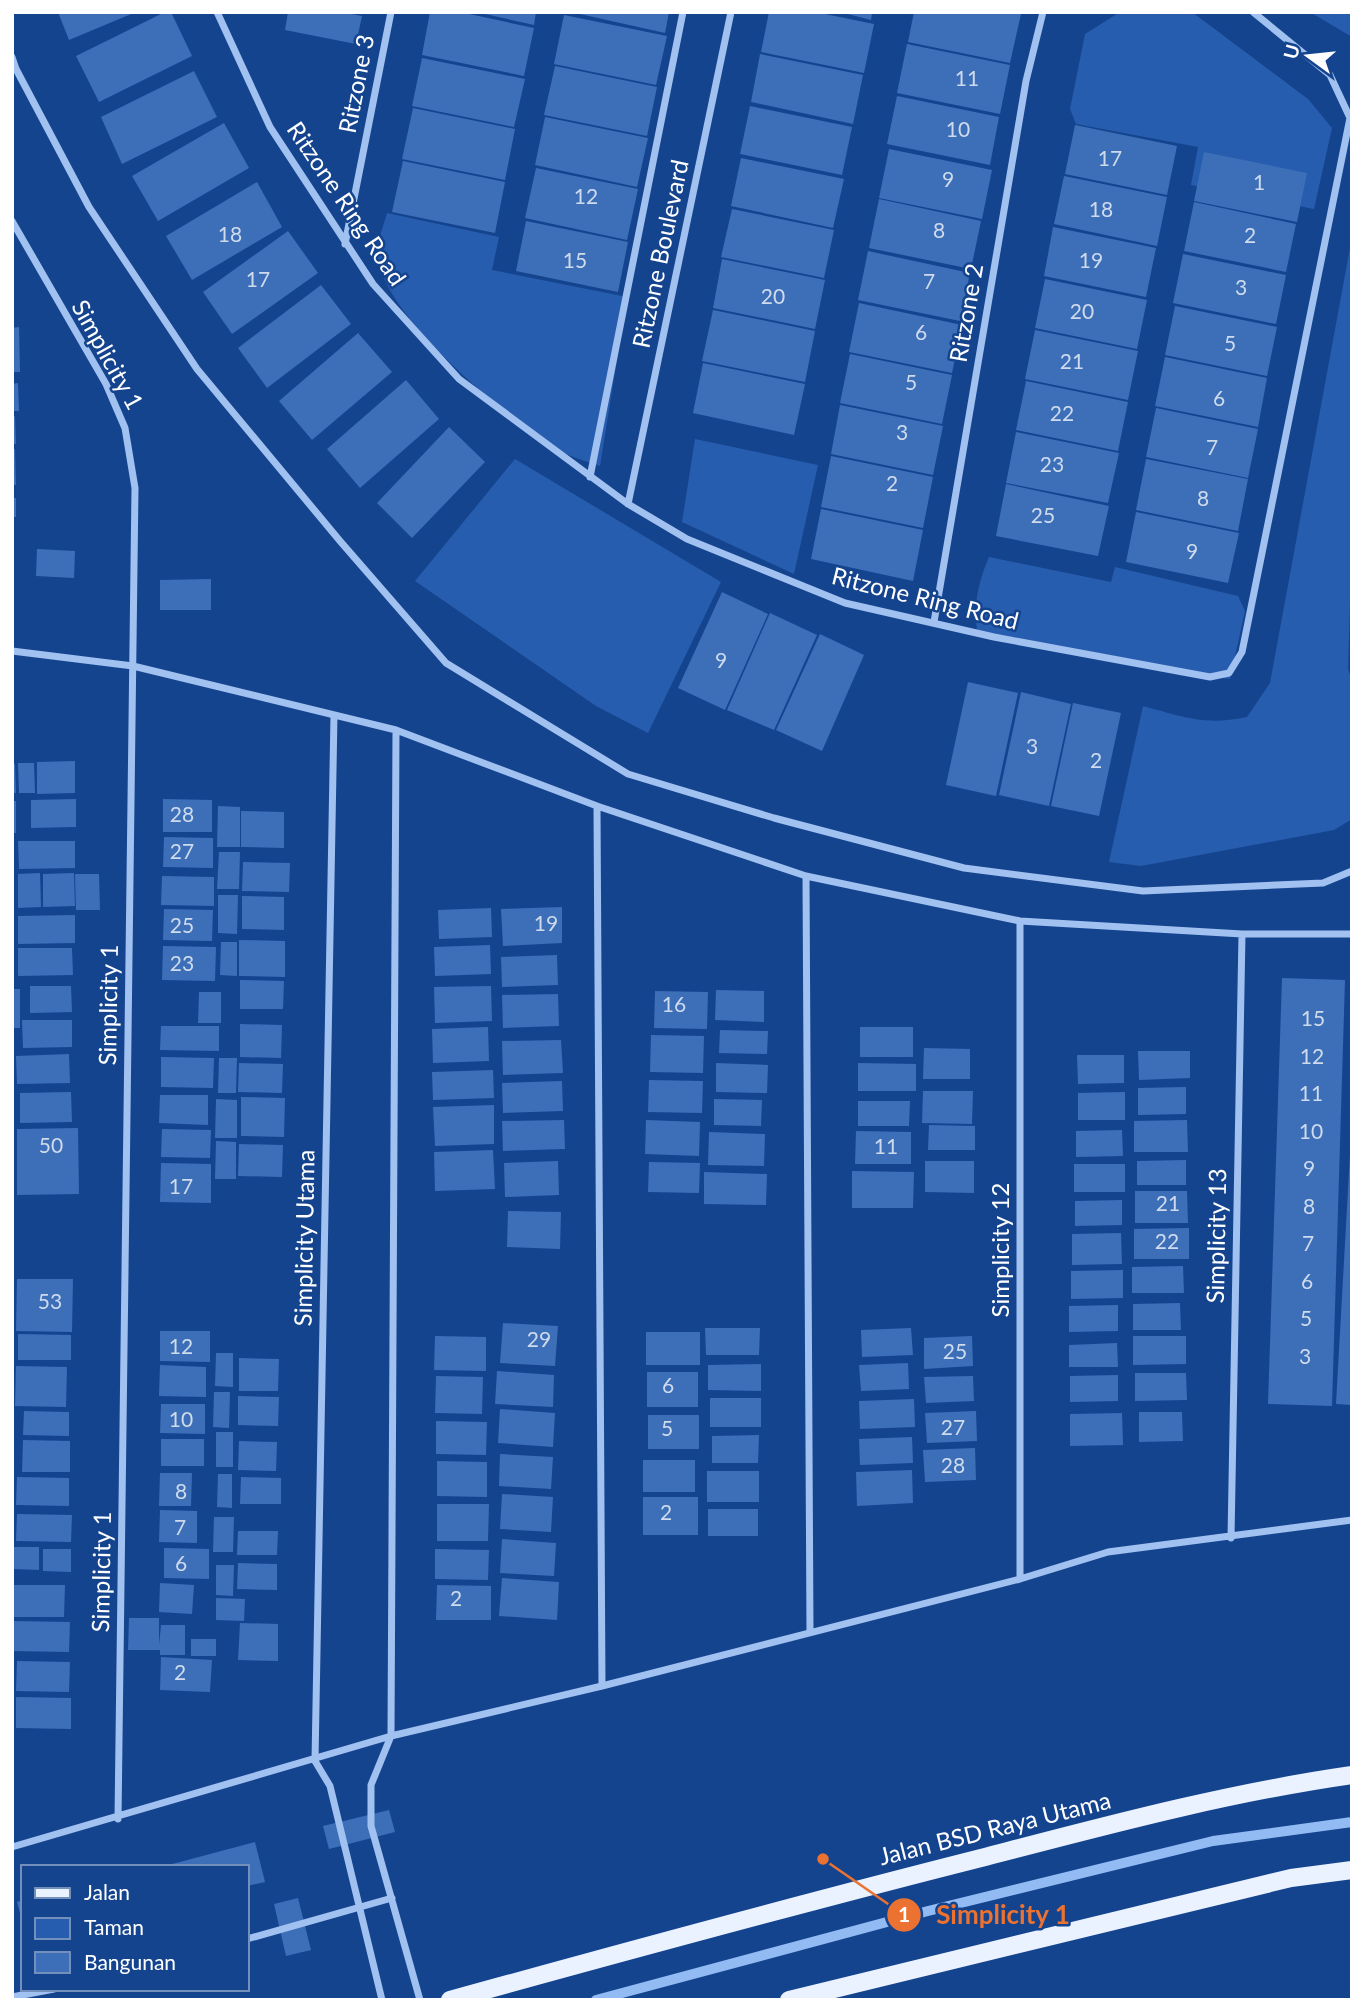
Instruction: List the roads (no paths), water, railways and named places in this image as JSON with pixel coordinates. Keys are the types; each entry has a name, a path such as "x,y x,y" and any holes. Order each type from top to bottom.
{"main road":[{"name":"Jalan BSD Raya Utama","path":"450,2000 737,1920 1181,1806 1286,1784 1352,1775"},
{"path":"789,2000 1291,1878 1352,1870"}],"street":[{"name":"Ritzone Ring Road","path":"217,12 270,127 373,284 459,379 628,504 687,539 845,603 994,637 1210,677 1229,673 1242,652 1351,120"},
{"name":"Ritzone 3","path":"345,245 391,12"},
{"name":"Ritzone Boulevard","path":"590,477 683,12"},
{"name":"Ritzone Boulevard","path":"628,504 731,12"},
{"name":"Ritzone 2","path":"934,622 1026,81 1043,12"},
{"path":"1253,12 1330,75 1351,120"},
{"path":"12,57 89,207 197,369 340,541 446,663 628,774 774,818 964,868 1143,891 1324,883 1352,871"},
{"name":"Simplicity 1","path":"12,221 106,384 125,428 135,488 118,1819"},
{"path":"12,651 133,666 396,730 597,806 806,876 1020,920 1242,934 1352,934"},
{"name":"Simplicity Utama","path":"315,1761 334,715"},
{"path":"396,730 391,1736 371,1784 371,1826 420,2000"},
{"path":"597,806 602,1686"},
{"path":"806,876 810,1632"},
{"name":"Simplicity 12","path":"1020,920 1020,1579"},
{"name":"Simplicity 13","path":"1231,1538 1242,934"},
{"path":"12,1847 118,1819 391,1736 602,1686 1020,1579 1108,1552 1231,1538 1352,1520"},
{"path":"315,1761 330,1786 382,2000"},
{"path":"248,1938 392,1898"},
{"path":"12,1997 44,1991"}],"waterway":[{"path":"596,2000 928,1911 1213,1841 1352,1822"}],"place":[{"name":"Simplicity 1","path":"823,1859"}]}
